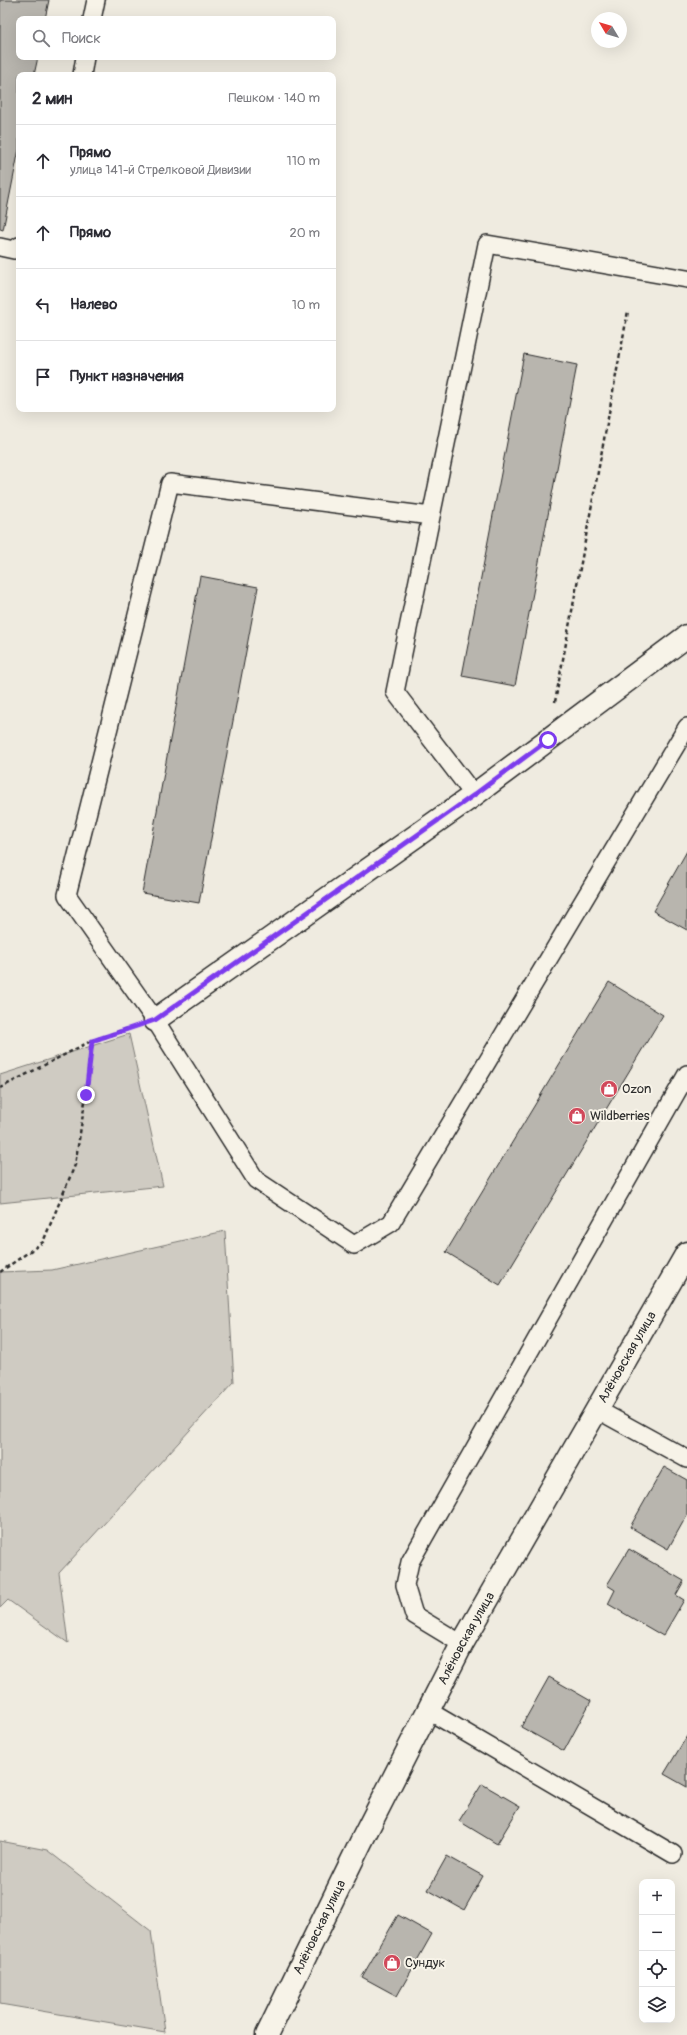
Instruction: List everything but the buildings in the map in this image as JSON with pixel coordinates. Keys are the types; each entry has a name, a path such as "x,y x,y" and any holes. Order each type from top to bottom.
{"street":[{"path":"155,1020 474,795 687,636"},
{"name":"Алёновская улица","path":"267,2035 427,1710 462,1644 687,1253"}],"lane":[{"path":"93,16 96,0"},
{"path":"82,72 84,60"},
{"path":"474,795 395,692 487,244 687,279"},
{"path":"0,248 14,250 16,248"},
{"path":"431,516 170,483 67,895 155,1020 256,1180 354,1244 391,1223 687,727"},
{"path":"462,1644 414,1615 405,1585 410,1562 687,1074"},
{"path":"596,1409 687,1459"},
{"path":"427,1710 673,1854"}],"path":[{"path":"548,740 628,311"},
{"path":"0,1088 92,1041 155,1020"},
{"path":"0,1272 43,1242 75,1165 92,1041"}],"shaded area":[{"path":"129,1034 163,1186 0,1203 0,1075"},
{"path":"225,1231 234,1382 59,1573 68,1643 8,1600 0,1608 0,1272 52,1270"},
{"path":"0,1841 47,1850 151,1931 165,2032 0,2004"}],"place":[{"name":"Ozon","path":"609,1089"},
{"name":"Wildberries","path":"577,1116"},
{"name":"Сундук","path":"392,1963"}],"route":[{"path":"86,1095 92,1041 155,1020 474,795 548,740"}]}
